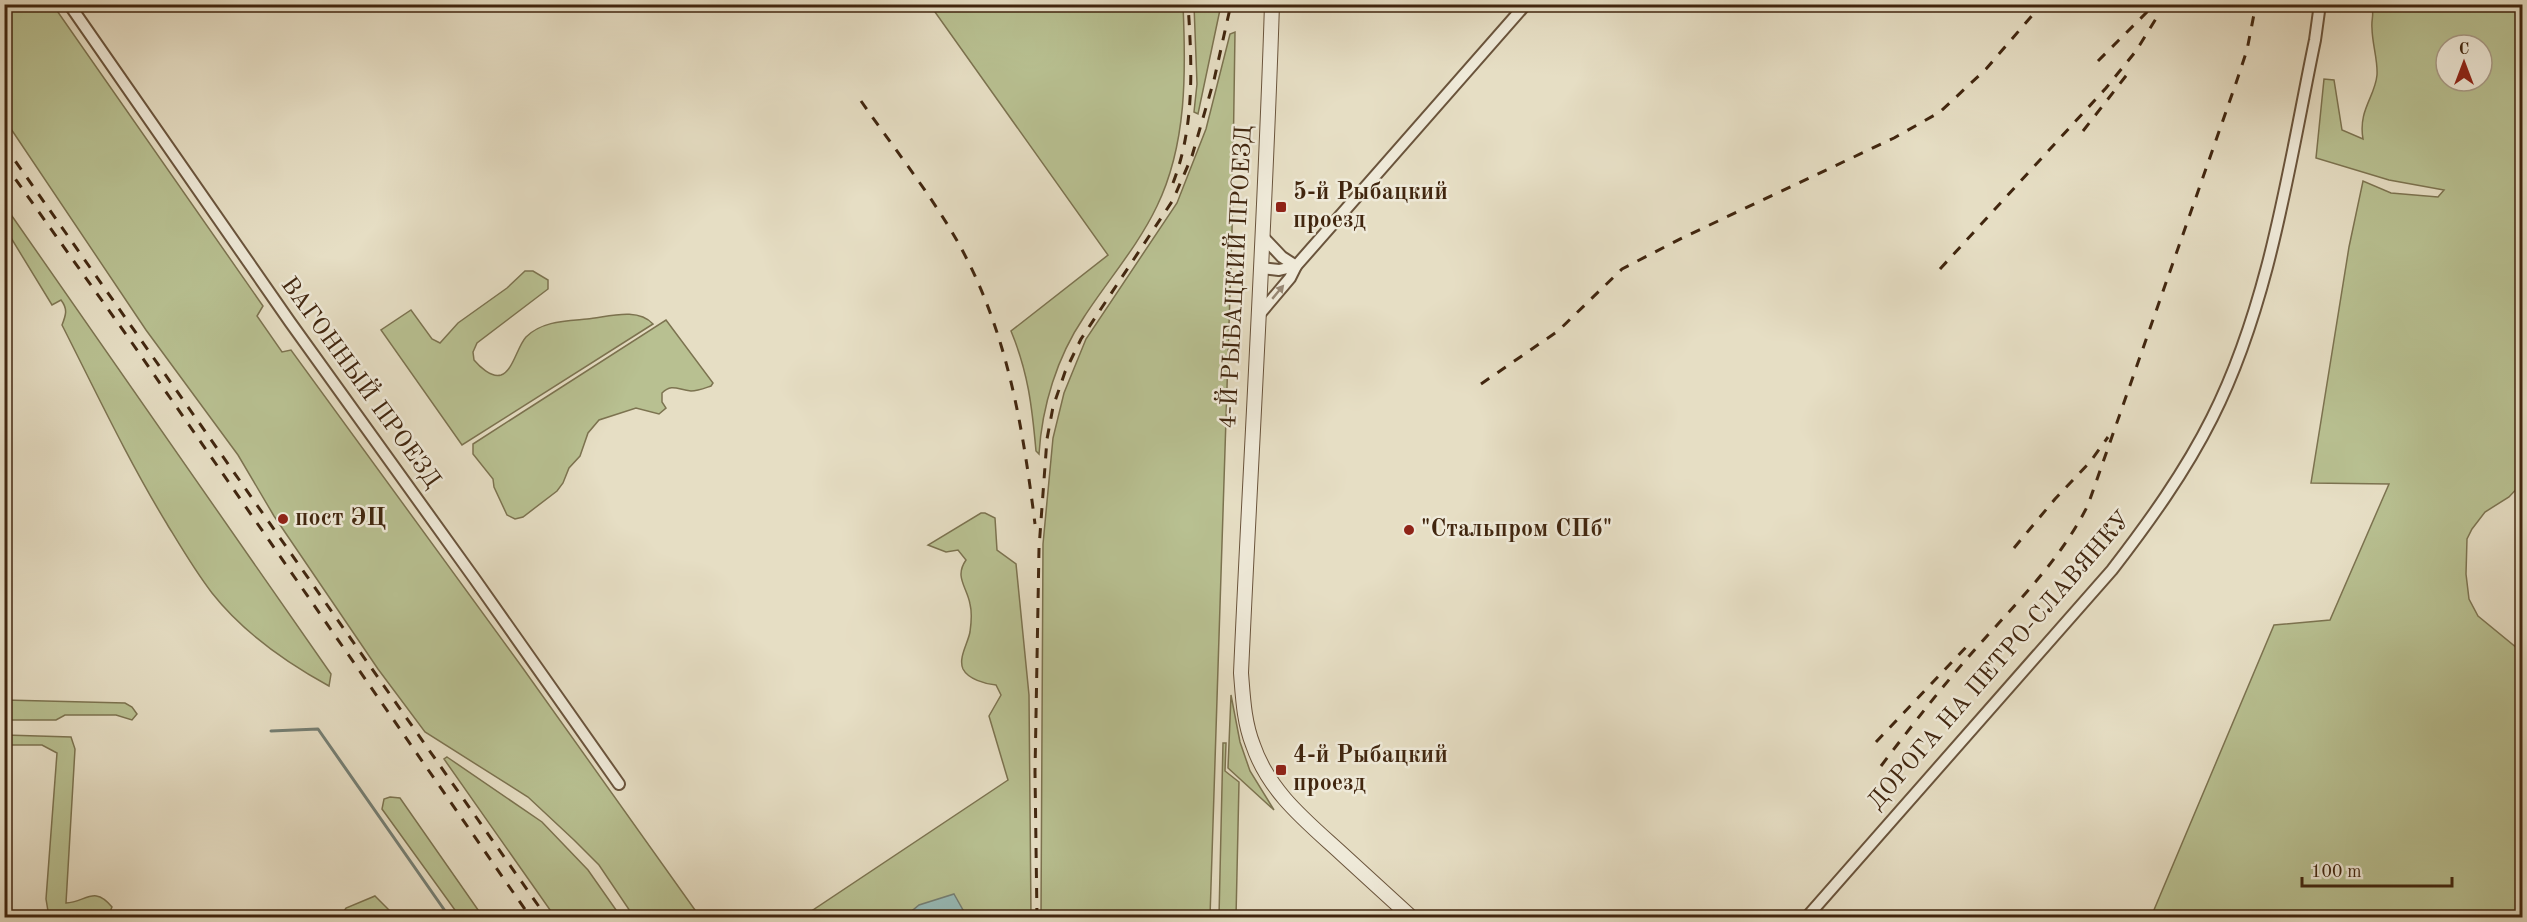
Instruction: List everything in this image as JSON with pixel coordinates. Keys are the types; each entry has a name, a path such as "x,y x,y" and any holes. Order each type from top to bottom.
{"street":[{"name":"ВАГОННЫЙ ПРОЕЗД","path":"69,4 290,322 619,784"},
{"name":"4-Й РЫБАЦКИЙ ПРОЕЗД","path":"1272,4 1264,238 1258,316 1241,673 1248,733 1264,770 1288,804 1412,918"},
{"path":"1258,316 1290,278 1296,266 1526,4"},
{"name":"ДОРОГА НА ПЕТРО-СЛАВЯНКУ","path":"1806,918 2112,570 2154,514 2202,436 2226,388 2264,276 2315,40 2320,4"},
{"path":"1264,238 1282,257 1296,266"},
{"path":"1262,268 1279,270 1296,266"}],"green space":[{"path":"5,4 53,5 263,306 257,316 282,352 291,350 522,667 700,917 634,917 599,865 528,797 425,732 378,669 274,516 238,455 146,330 5,120"},
{"path":"930,5 1183,5 1182,107 1174,158 1167,182 1141,235 1074,332 1066,349 1047,400 1039,454 1036,451 1025,375 1011,331 1108,255"},
{"path":"1194,5 1221,5 1198,114 1194,112 1197,84"},
{"path":"2371,5 2522,5 2522,483 2509,497 2485,512 2472,529 2467,539 2466,574 2469,599 2478,616 2517,648 2522,644 2522,917 2151,917 2274,625 2330,620 2389,484 2311,483 2349,247 2363,181 2391,193 2438,197 2444,190 2389,180 2316,158 2324,79 2334,80 2342,130 2363,139 2363,120 2377,75 2372,34"},
{"path":"1235,32 1232,232 1210,917 1041,917 1043,544 1053,438 1064,393 1086,339 1177,203 1206,129 1230,34"},
{"path":"5,206 331,674 329,686 297,667 251,633 224,607 200,576 139,475 62,325 66,312 65,306 61,300 52,305 5,228"},
{"path":"525,271 533,271 548,280 548,289 477,343 473,352 474,360 493,375 505,373 526,337 547,325 622,314 639,316 653,324 462,445 381,330 411,310 432,339 440,343 458,323 507,288"},
{"path":"666,320 713,383 711,386 694,391 669,388 662,393 662,402 666,408 659,414 636,408 599,420 588,433 580,456 569,468 557,491 523,517 515,519 507,515 494,487 493,479 473,454 473,444"},
{"path":"981,513 995,518 997,550 1016,564 1029,695 1031,917 964,917 963,910 931,903 913,910 914,917 801,918 1008,780 989,716 1001,695 996,685 973,678 965,673 962,665 962,655 970,632 971,618 970,604 961,577 966,560 958,550 946,552 928,545"},
{"path":"1231,695 1240,742 1250,771 1274,810 1228,768"},
{"path":"5,700 125,703 137,714 132,720 116,715 65,715 56,720 5,720"},
{"path":"5,735 71,737 75,749 66,903 90,896 100,897 112,907 108,917 49,917 46,899 57,753 42,745 5,745"},
{"path":"1223,743 1226,743 1225,771 1239,782 1236,917 1219,917"},
{"path":"447,757 542,822 588,870 621,917 555,917 444,759"},
{"path":"400,798 483,917 460,917 382,809 384,799"},
{"path":"375,896 393,914 393,917 340,917 346,908"}],"water":[{"path":"954,894 963,910 964,917 914,917 913,910 919,905"}],"waterway":[{"path":"271,731 318,729 450,918"}],"railway":[{"path":"1173,183 1185,140 1190,95 1188,4"},
{"path":"1037,918 1035,772 1039,548 1047,439 1053,407 1065,372 1081,339 1173,200 1192,156 1214,80 1231,4"},
{"path":"1481,384 1558,331 1622,269 1682,238 1894,138 1940,112 1986,69 2042,4"},
{"path":"2098,61 2155,4"},
{"path":"1940,269 2106,88 2136,51 2165,4"},
{"path":"1881,766 1953,674 2052,561 2088,505 2235,86 2247,50 2256,4"},
{"path":"2083,131 2129,72"},
{"path":"861,101 942,215 971,266 986,302 1009,373 1024,448 1035,524"},
{"path":"4,145 547,918"},
{"path":"4,163 130,340 531,918"},
{"path":"2014,548 2090,462 2108,437"},
{"path":"1876,742 1969,644"}],"place":[{"name":"5-й Рыбацкий проезд","path":"1281,207"},
{"name":"пост ЭЦ","path":"283,519"},
{"name":"\"Стальпром СПб\"","path":"1409,530"},
{"name":"4-й Рыбацкий проезд","path":"1281,770"}]}
